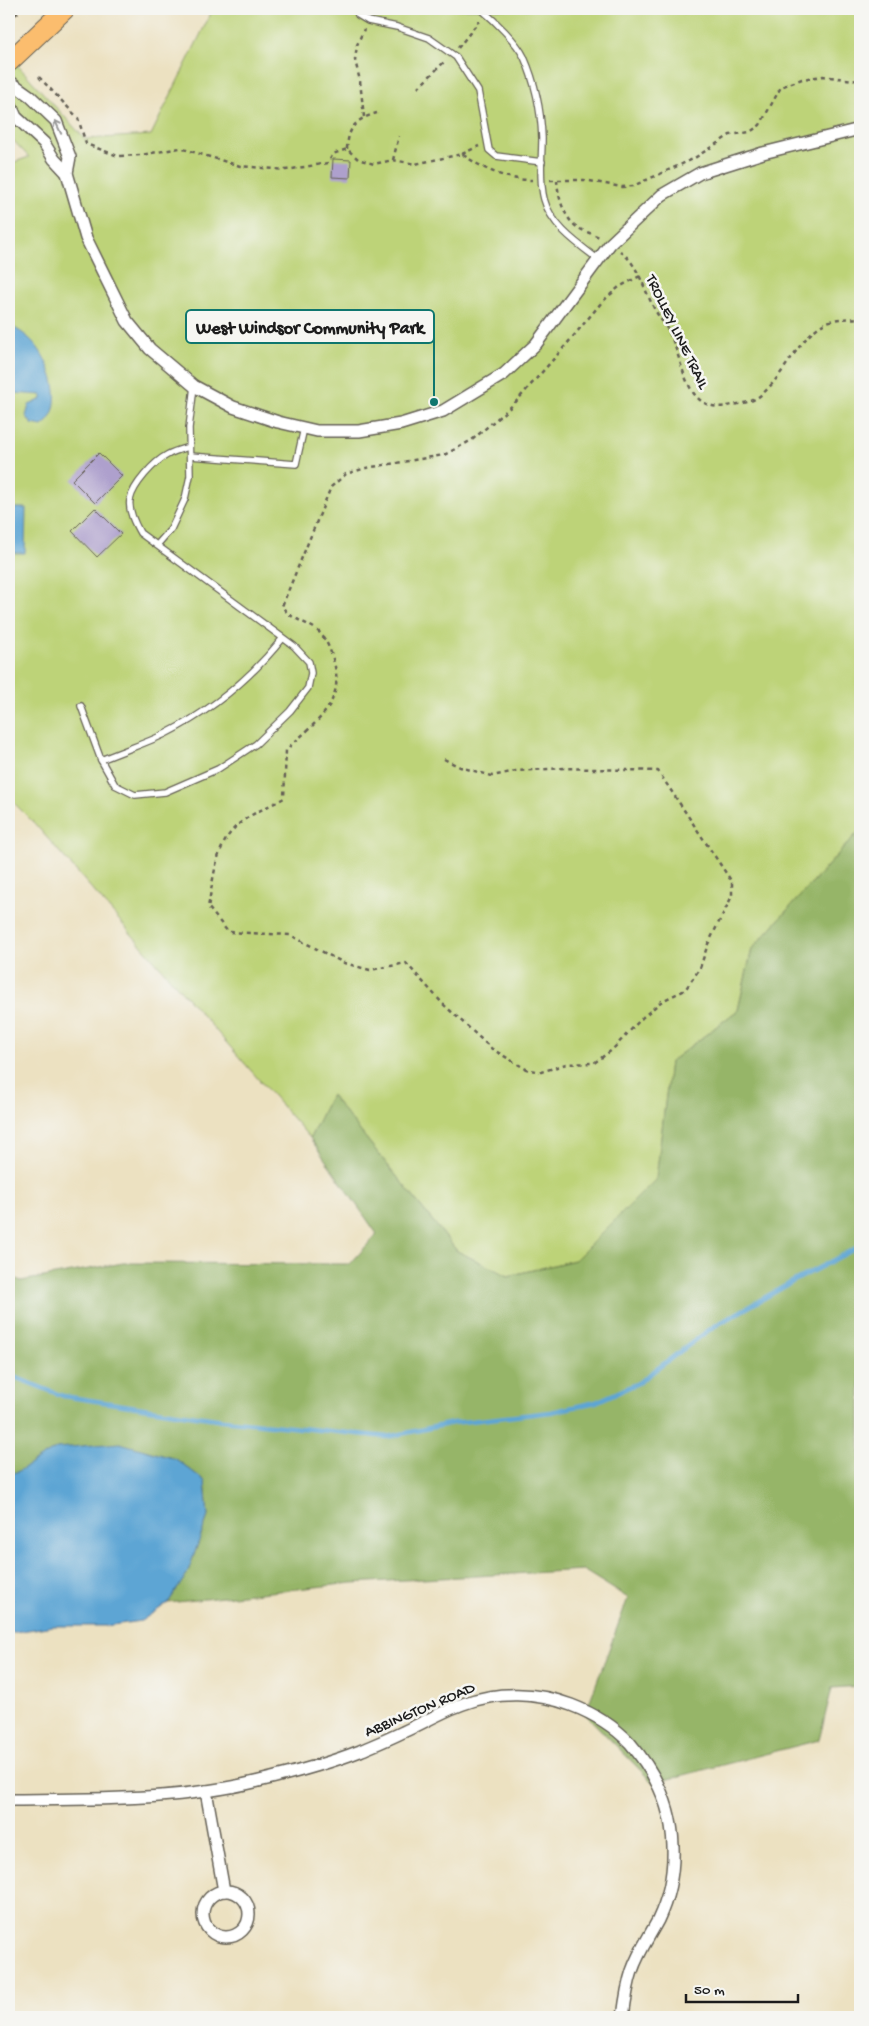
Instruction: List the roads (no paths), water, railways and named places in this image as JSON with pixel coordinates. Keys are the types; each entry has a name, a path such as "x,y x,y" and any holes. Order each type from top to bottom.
{"main road":[{"path":"9,62 65,9"}],"street":[{"path":"9,81 30,96 56,121 70,157 67,173 86,238 127,322 150,349 194,386 233,407 278,422 317,431 359,431 401,424 443,412 504,374 529,350 562,310 610,244 662,195 700,173 763,153 860,129"},
{"path":"9,101 16,117 44,143 54,160 67,173"},
{"name":"ABBINGTON ROAD","path":"9,1800 148,1798 258,1782 307,1769 356,1752 465,1703 486,1697 510,1694 559,1700 582,1709 611,1727 640,1754 654,1775 664,1798 670,1821 673,1846 668,1895 659,1918 633,1970 625,1997 623,2017"},
{"path":"206,1791 224,1891"},
{"path":"224,1891 237,1894 243,1899 249,1914 240,1932 231,1936 217,1935 210,1931 205,1924 203,1916 204,1908 211,1897 224,1891"}],"lane":[{"path":"356,9 358,16 368,21 397,27 429,38 456,57 478,91 489,150 496,156 542,162"},
{"path":"481,9 496,21 523,55 536,94 542,136 544,200 555,222 576,243 599,260"},
{"path":"157,544 171,529 185,499 190,476 188,428 194,386"},
{"path":"190,456 296,464 304,428"},
{"path":"81,706 101,760 115,785 135,795 165,792 218,769 256,744 290,711 308,688 311,673 309,662 294,646 140,533 133,520 130,500 137,485 150,467 167,455 189,446"},
{"path":"101,760 164,734 202,712 242,682 262,664 283,638"}],"water":[{"path":"9,325 31,340 45,358 50,370 54,383 54,408 50,418 42,426 32,424 26,416 29,405 42,399 42,395 11,393 9,383"},
{"path":"9,508 26,508 25,553 9,553"},
{"path":"120,1443 176,1459 205,1481 208,1516 187,1574 168,1603 141,1621 105,1626 53,1626 9,1633 9,1473 17,1472 57,1448"}],"waterway":[{"path":"9,1375 63,1396 223,1420 387,1437 453,1423 551,1412 596,1402 638,1383 713,1327 860,1246"}],"place":[{"name":"West Windsor Community Park","path":"434,402"}]}
